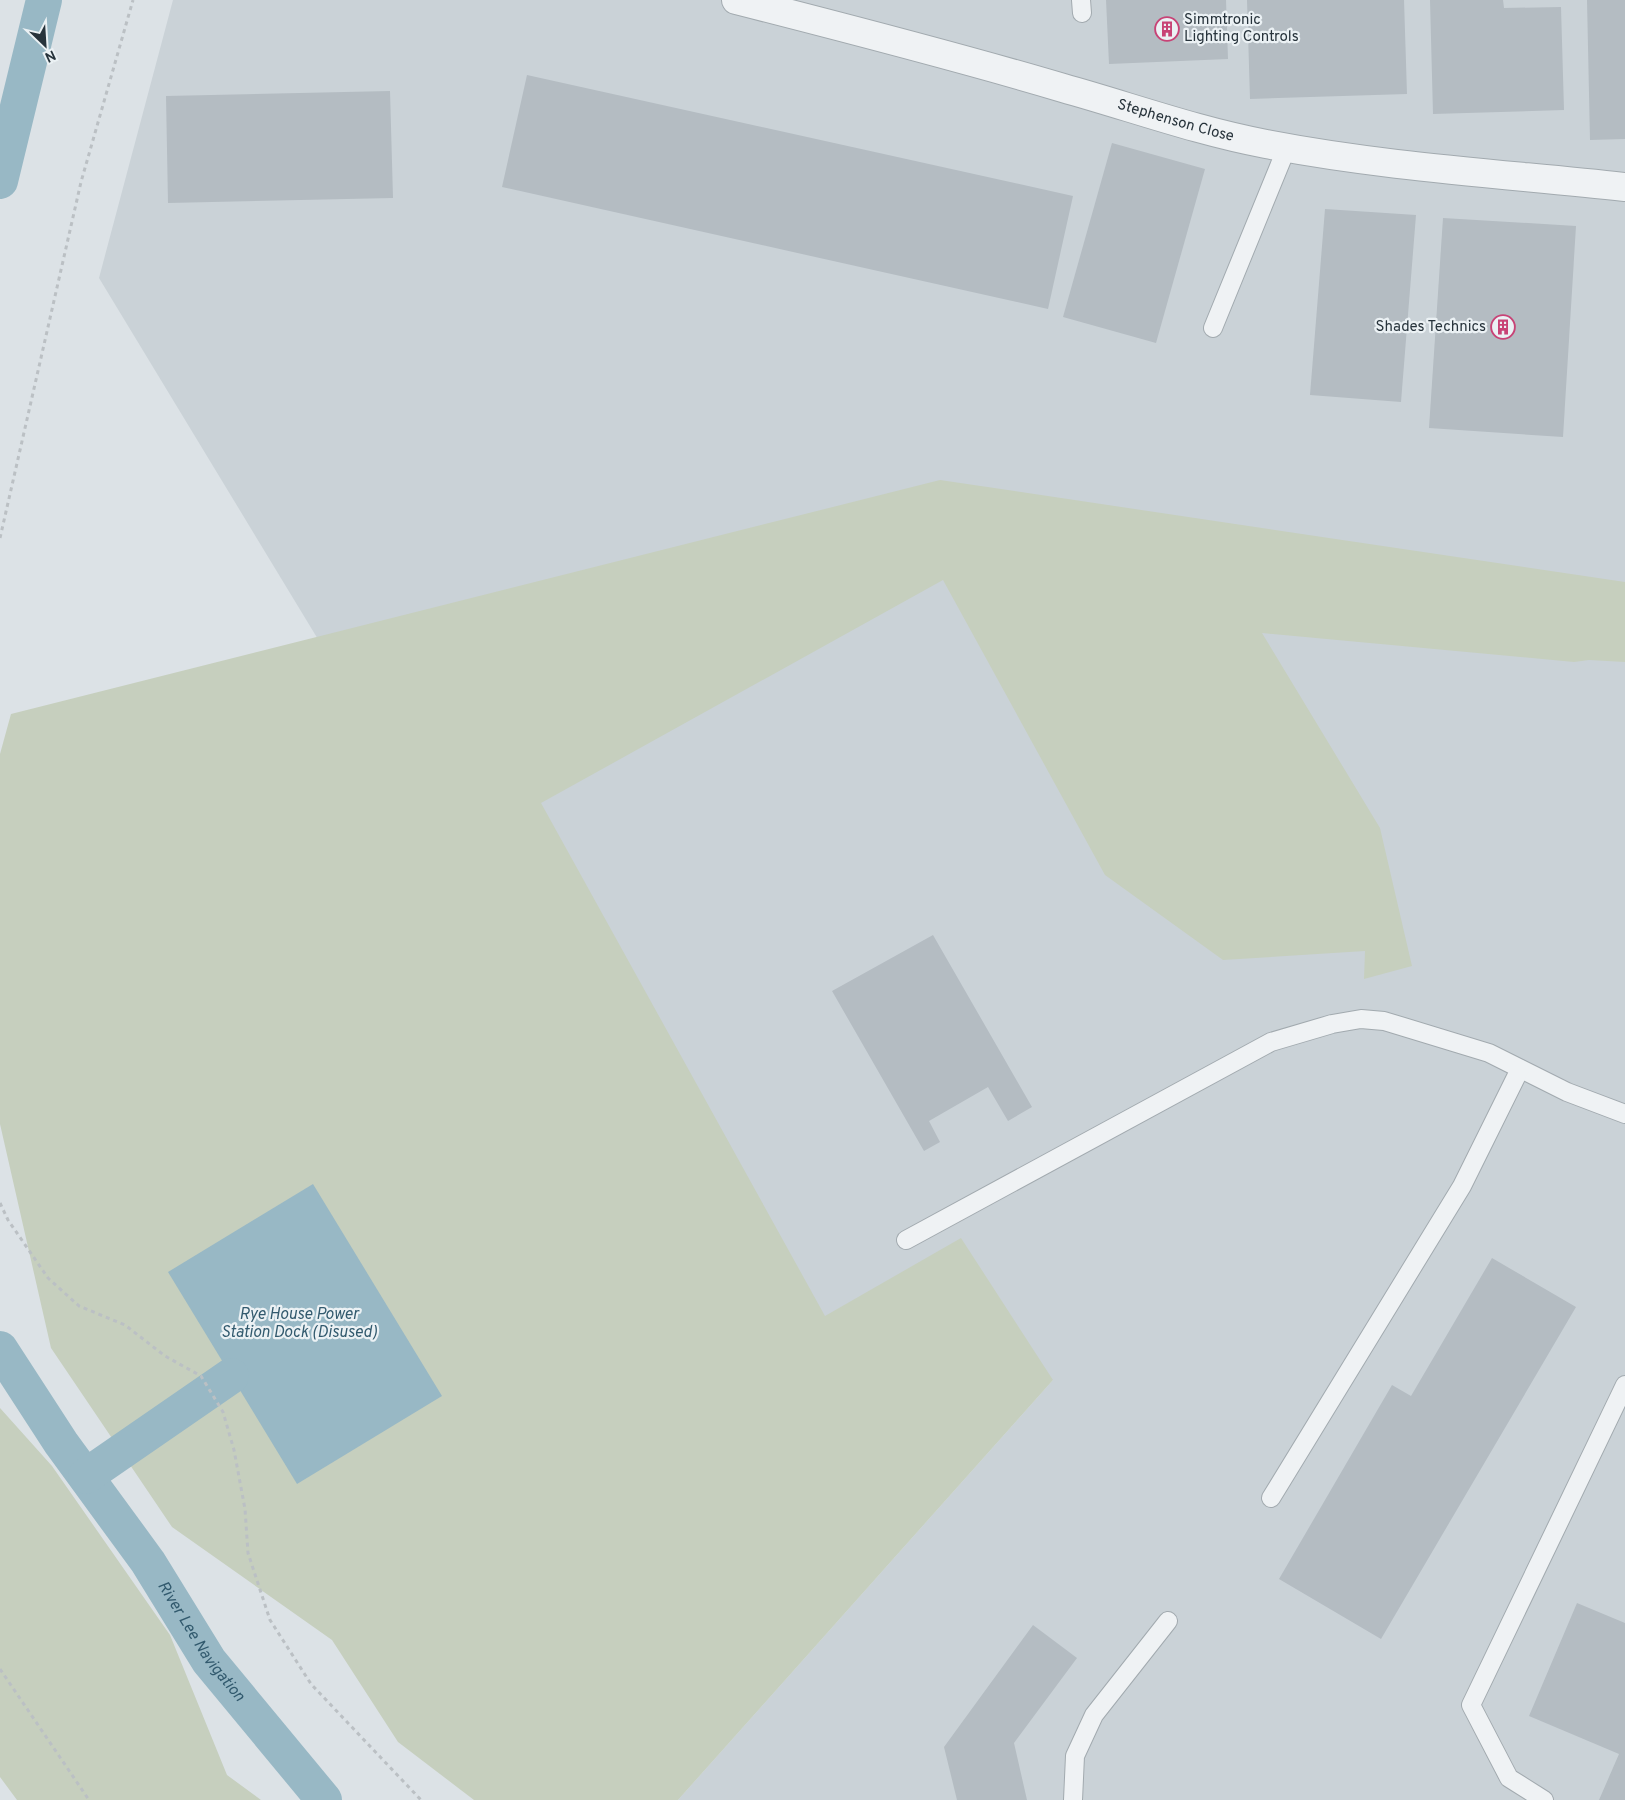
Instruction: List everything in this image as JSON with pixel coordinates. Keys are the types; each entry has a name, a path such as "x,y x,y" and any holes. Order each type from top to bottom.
{"street":[{"name":"Stephenson Close","path":"736,0 845,26 1064,88 1182,125 1287,147 1426,169 1625,187"}],"lane":[{"path":"1213,328 1287,147"},
{"path":"906,1240 1271,1042 1332,1024 1361,1019 1384,1021 1488,1053 1567,1092 1625,1114"},
{"path":"1271,1498 1462,1186 1520,1069"},
{"path":"1544,1800 1509,1778 1471,1705 1625,1385"},
{"path":"1073,1800 1075,1756 1094,1715 1168,1621"}],"path":[{"path":"0,538 81,182 133,0"},
{"path":"0,1203 8,1220 48,1278 79,1306 125,1325 165,1356 201,1376 222,1412 234,1450 245,1509 248,1553 270,1620 311,1684 421,1800"},
{"path":"0,1669 89,1800"}],"shaded area":[{"path":"173,0 1625,0 1625,1800 678,1800 1053,1380 769,1383 99,278"}],"green space":[{"path":"940,480 1625,582 1625,662 1589,660 1574,662 1262,633 1380,828 1412,966 1364,979 1365,951 1223,960 1105,875 943,580 541,803 825,1316 961,1238 1053,1380 678,1800 474,1800 398,1742 332,1640 172,1527 51,1348 0,1124 0,754 11,714"},
{"path":"0,1408 52,1466 170,1635 227,1775 261,1800 17,1800 0,1777"}],"water":[{"name":"Rye House Power Station Dock (Disused)","path":"313,1184 442,1396 297,1484 168,1272"}],"building":[{"name":"Simmtronic Lighting Controls","path":"1106,0 1226,0 1228,59 1109,64"},
{"path":"1247,0 1404,0 1407,94 1250,99"},
{"path":"1430,0 1503,0 1504,8 1561,7 1564,110 1433,114"},
{"path":"1587,0 1625,0 1625,139 1590,140"},
{"path":"527,75 1073,196 1048,309 502,187"},
{"path":"390,91 393,198 168,203 166,96"},
{"path":"1112,143 1205,169 1156,343 1063,317"},
{"path":"1325,209 1416,215 1401,402 1310,395"},
{"name":"Shades Technics","path":"1443,218 1576,226 1563,437 1429,428"},
{"path":"933,935 1032,1107 1008,1121 988,1087 929,1121 940,1142 924,1151 832,991"},
{"path":"1492,1258 1576,1307 1381,1639 1279,1579 1392,1385 1411,1396"},
{"path":"1577,1603 1625,1623 1625,1800 1599,1800 1619,1754 1529,1716"},
{"path":"1033,1625 1077,1658 1014,1743 1027,1800 957,1800 944,1747"}],"waterway":[{"name":"River Lee Navigation","path":"0,181 44,0"},
{"name":"River Lee Navigation","path":"0,1349 61,1443 148,1562 209,1661 324,1800"},
{"name":"River Lee Navigation","path":"86,1476 231,1376"}],"place":[{"name":"Simmtronic Lighting Controls","path":"1167,29"},
{"name":"Shades Technics","path":"1503,327"}]}
